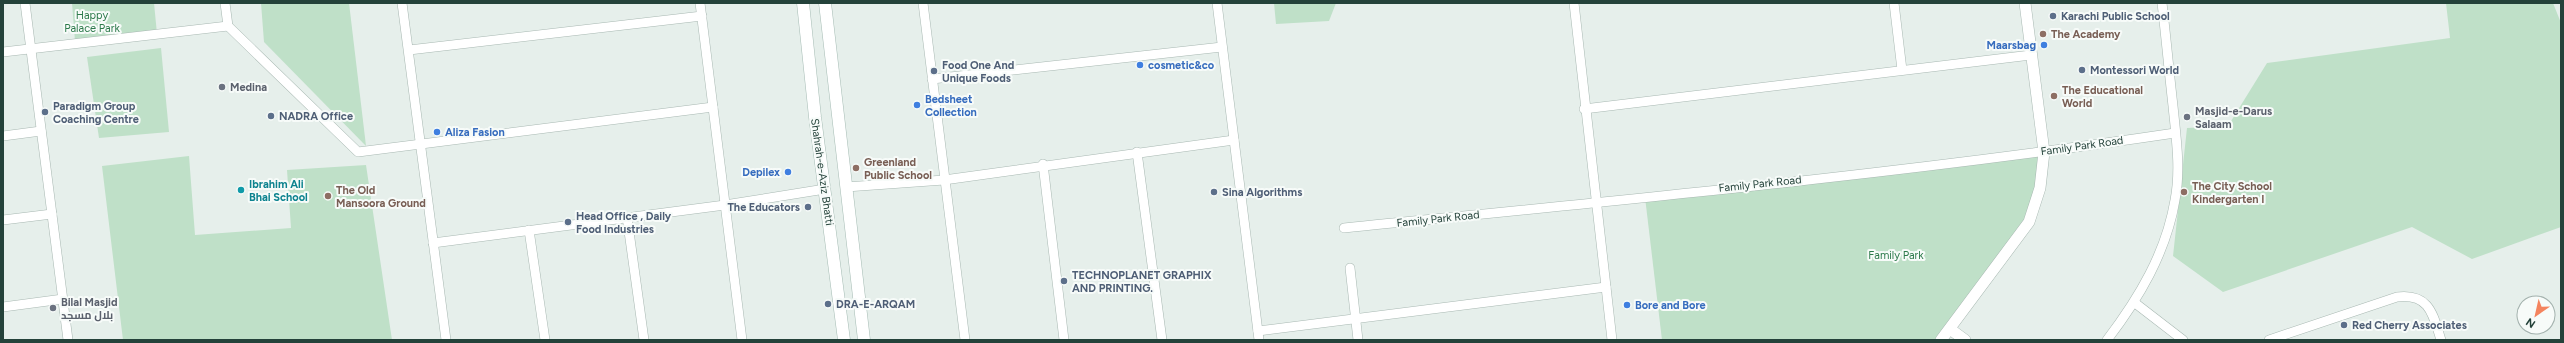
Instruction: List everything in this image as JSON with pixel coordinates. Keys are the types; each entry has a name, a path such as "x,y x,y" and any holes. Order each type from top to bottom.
{"main road":[{"name":"Shahrah-e-Aziz Bhatti","path":"803,3 844,340"},
{"name":"Shahrah-e-Aziz Bhatti","path":"825,3 864,340"}],"street":[{"path":"25,3 68,340"},
{"path":"225,3 228,26 358,152 420,146 713,107"},
{"path":"402,3 446,340"},
{"path":"700,3 742,340"},
{"path":"923,3 965,340"},
{"path":"1217,3 1259,335 1356,319 1606,287"},
{"path":"1574,3 1584,109 1612,340"},
{"path":"1894,3 1902,70"},
{"path":"1941,340 2029,222 2040,188 2044,152 2025,3"},
{"path":"2107,340 2135,303 2163,242 2175,200 2178,167 2165,3"},
{"path":"409,50 702,16"},
{"path":"3,52 228,26"},
{"path":"932,79 1222,47"},
{"path":"1584,109 2031,55"},
{"path":"3,136 41,131"},
{"name":"Family Park Road","path":"1344,228 1596,203 2044,152 2176,133"},
{"path":"846,187 944,180 1043,164 1234,140"},
{"path":"1137,152 1162,340"},
{"path":"1043,164 1064,340"},
{"path":"433,243 725,205 825,189"},
{"path":"3,220 52,214"},
{"path":"627,218 644,340"},
{"path":"529,230 545,340"},
{"path":"1350,268 1358,340"},
{"path":"2269,340 2398,297 2409,296 2423,302 2431,308 2441,340"},
{"path":"3,307 63,299"},
{"path":"2135,303 2183,340"},
{"path":"1950,329 1965,340"}],"green space":[{"name":"Happy Palace Park","path":"72,3 154,3 157,34 75,41"},
{"path":"261,3 349,3 366,146 264,42"},
{"path":"1274,3 1336,3 1329,21 1276,24"},
{"path":"2446,3 2553,3 2561,23 2561,227 2472,259 2412,227 2223,292 2173,256 2187,128 2228,126 2267,63 2450,38"},
{"path":"161,48 169,132 99,138 87,57"},
{"name":"Family Park","path":"2044,152 2029,222 1940,340 1662,340 1645,197"},
{"path":"189,156 195,235 291,228 287,170 366,165 392,340 123,340 102,166"}],"place":[{"name":"Karachi Public School","path":"2053,16"},
{"name":"The Academy","path":"2043,34"},
{"name":"Maarsbag","path":"2044,45"},
{"name":"cosmetic&co","path":"1140,65"},
{"name":"Montessori World","path":"2082,70"},
{"name":"Food One And Unique Foods","path":"934,71"},
{"name":"Medina","path":"222,87"},
{"name":"The Educational World","path":"2054,96"},
{"name":"Bedsheet Collection","path":"917,105"},
{"name":"Paradigm Group Coaching Centre","path":"45,112"},
{"name":"NADRA Office","path":"271,116"},
{"name":"Masjid-e-Darus Salaam","path":"2187,117"},
{"name":"Aliza Fasion","path":"437,132"},
{"name":"Greenland Public School","path":"856,168"},
{"name":"Depilex","path":"788,172"},
{"name":"Ibrahim Ali Bhai School","path":"241,190"},
{"name":"Sina Algorithms","path":"1214,192"},
{"name":"The City School Kindergarten I","path":"2184,192"},
{"name":"The Old Mansoora Ground","path":"328,196"},
{"name":"The Educators","path":"808,207"},
{"name":"Head Office , Daily Food Industries","path":"568,222"},
{"name":"TECHNOPLANET GRAPHIX AND PRINTING.","path":"1064,281"},
{"name":"DRA-E-ARQAM","path":"828,304"},
{"name":"Bore and Bore","path":"1627,305"},
{"name":"Bilal Masjid بلال مسجد","path":"53,308"},
{"name":"Red Cherry Associates","path":"2344,325"}]}
